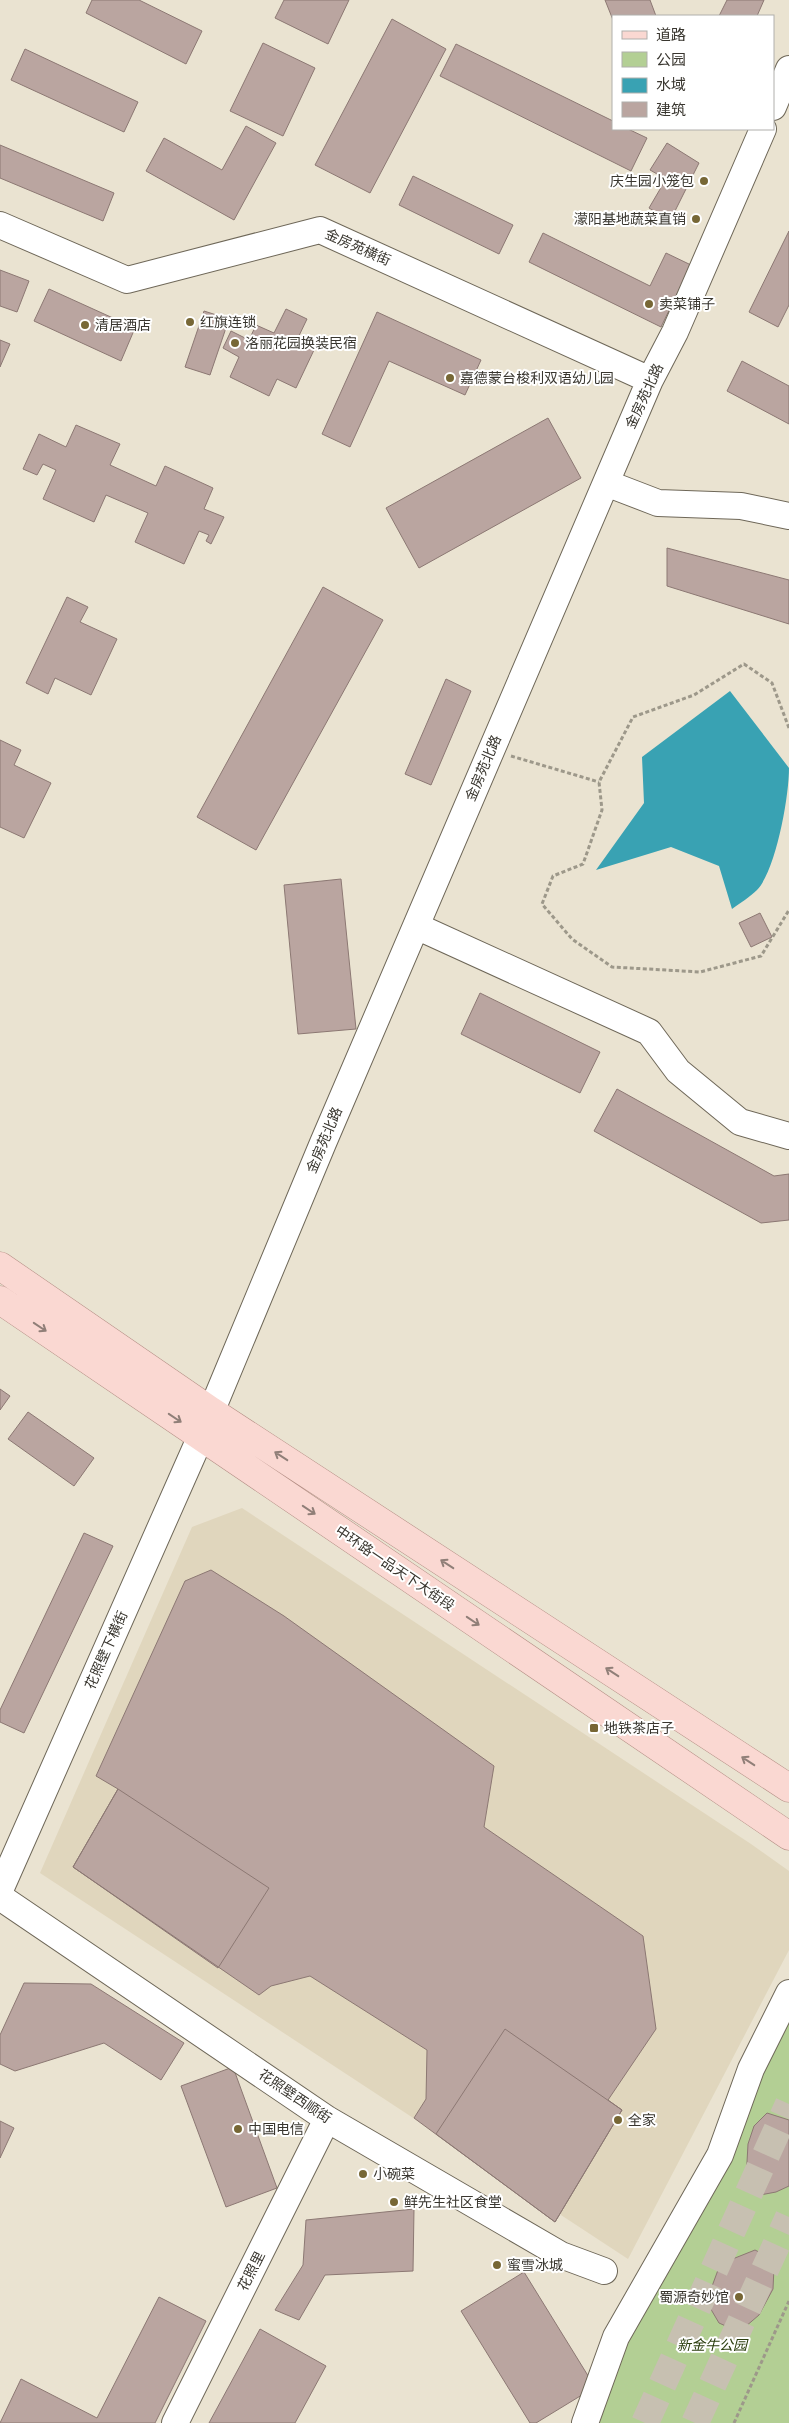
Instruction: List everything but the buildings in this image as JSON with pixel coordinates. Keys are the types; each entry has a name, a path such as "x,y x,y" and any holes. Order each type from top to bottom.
{"main road":[{"path":"0,1266 212,1411 789,1788"},
{"name":"中环路一品天下大街段","path":"0,1300 789,1836"}],"street":[{"path":"774,105 789,69"},
{"name":"金房苑北路","path":"212,1411 416,926 650,380 675,332 763,130"},
{"name":"金房苑横街","path":"0,225 127,280 320,230 650,380"},
{"path":"606,483 658,503 741,506 789,516"},
{"path":"416,926 648,1032 678,1071 740,1122 789,1136"},
{"name":"花照壁下横街","path":"0,1890 212,1411"},
{"name":"花照壁西顺街","path":"0,1897 327,2119 561,2255 604,2271"},
{"path":"585,2423 616,2337 720,2155 750,2069 789,1993"},
{"name":"花照里","path":"175,2423 327,2119"}],"path":[{"path":"789,728 772,683 744,664 694,695 633,717 599,782 602,810 583,864 553,876 542,904 572,939 612,968 700,972 761,956 789,910"},
{"path":"491,750 599,782"},
{"path":"734,2423 789,2301"}],"shaded area":[{"path":"242,1508 789,1871 789,1950 628,2259 40,1873 192,1527"}],"green space":[{"name":"新金牛公园","path":"789,2014 789,2423 596,2423 623,2349"}],"water":[{"path":"730,691 789,768 787,796 780,832 770,867 757,890 732,909 719,866 671,847 596,870 644,803 642,757"}],"tunnel":[{"path":"645,2423 789,2104"},
{"path":"695,2423 789,2217"}],"place":[{"name":"庆生园小笼包","path":"704,181"},
{"name":"濛阳基地蔬菜直销","path":"696,219"},
{"name":"卖菜铺子","path":"649,304"},
{"name":"红旗连锁","path":"190,322"},
{"name":"清居酒店","path":"85,325"},
{"name":"洛丽花园换装民宿","path":"235,343"},
{"name":"嘉德蒙台梭利双语幼儿园","path":"450,378"},
{"name":"地铁茶店子","path":"594,1728"},
{"name":"全家","path":"618,2120"},
{"name":"中国电信","path":"238,2129"},
{"name":"小碗菜","path":"363,2174"},
{"name":"鲜先生社区食堂","path":"394,2202"},
{"name":"蜜雪冰城","path":"497,2265"},
{"name":"蜀源奇妙馆","path":"739,2297"}]}
